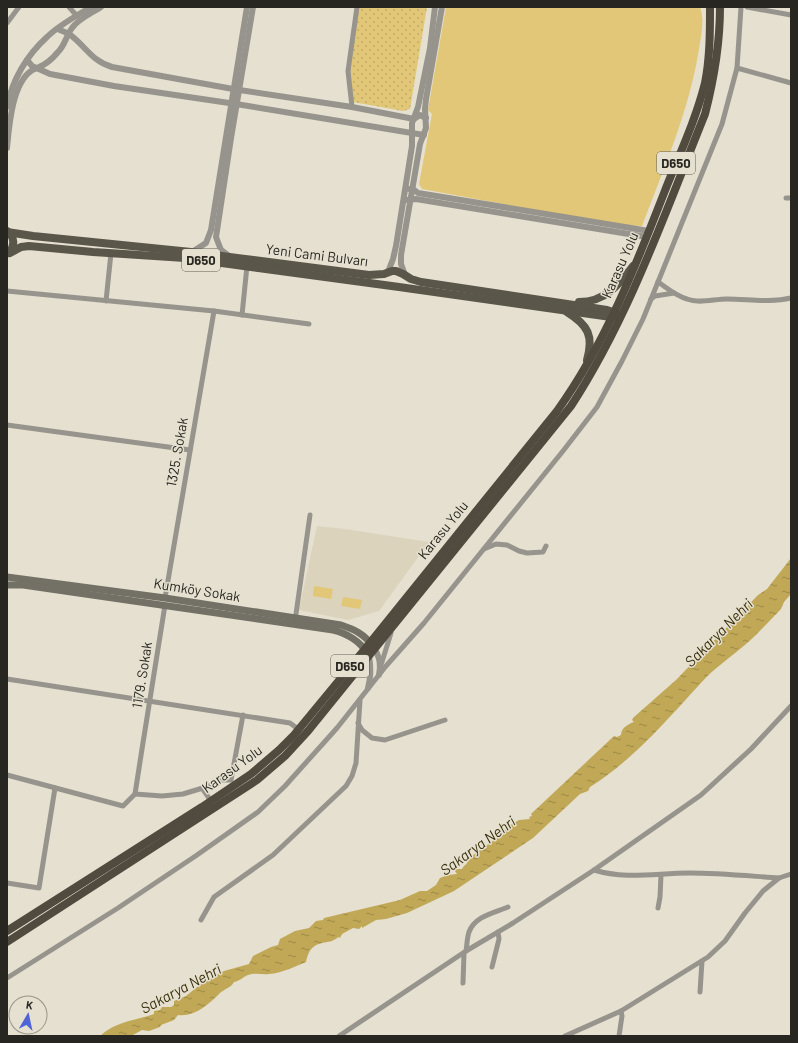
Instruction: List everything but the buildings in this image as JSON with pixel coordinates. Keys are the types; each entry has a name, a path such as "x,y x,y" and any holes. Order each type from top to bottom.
{"highway":[{"name":"Karasu Yolu","path":"7,931 211,800 234,781 251,774 279,750 368,649 558,411 583,373 615,318 694,119 700,101 708,64 710,7"},
{"name":"Karasu Yolu","path":"615,318 625,310 705,114 717,63 720,7"},
{"path":"7,942 257,780 285,756 308,731 368,649 375,649 571,406 587,382 615,318"}],"main road":[{"name":"Yeni Cami Bulvarı","path":"7,231 33,236 191,252 368,275 384,274 396,271 411,279 421,282 561,306"},
{"path":"7,231 11,235 13,244 8,254"},
{"name":"Yeni Cami Bulvarı","path":"8,254 21,246 29,246 185,258 395,286 607,310 615,318"},
{"path":"561,306 588,302 599,299 610,293 618,286 637,261"},
{"path":"388,272 385,279 388,284 395,286 404,281 406,275"},
{"path":"561,306 583,324 590,339 591,348 583,373"},
{"name":"Kumköy Sokak","path":"7,577 295,621 341,625 351,628 361,634 368,649"},
{"name":"Kumköy Sokak","path":"7,585 23,585 165,602"}],"street":[{"path":"7,22 19,7"},
{"path":"69,7 77,16"},
{"path":"7,107 12,87 27,60 47,37 91,7"},
{"path":"7,148 10,119 20,85 26,76 31,71 50,61 58,53 64,46 71,29 77,22 101,7"},
{"path":"236,89 247,7"},
{"path":"191,252 202,246 209,238 233,104 253,7"},
{"path":"352,107 348,70 357,7"},
{"path":"406,275 401,264 401,256 407,199 406,188 414,119 418,108 427,63 435,7"},
{"path":"388,272 394,259 407,199 412,189 420,144 426,128 426,99 442,7"},
{"path":"7,978 118,908 258,812 285,786 332,734 386,666 424,623 563,452 597,407 622,361 651,300 722,124 737,68 742,7"},
{"path":"747,7 791,15"},
{"path":"58,29 69,34 92,56 103,64 236,89 352,107 414,119 420,115 426,118"},
{"path":"27,60 36,69 50,74 114,86 424,135"},
{"path":"737,68 791,83"},
{"path":"232,257 225,254 216,237 233,104"},
{"path":"406,188 412,189 418,193 648,234"},
{"path":"407,199 416,199 648,234"},
{"path":"106,300 110,253"},
{"path":"242,315 247,266"},
{"path":"658,282 674,293 688,300 780,300 791,298"},
{"path":"7,291 214,311 309,324"},
{"path":"651,300 655,296 674,293"},
{"name":"1325. Sokak","path":"165,602 214,311"},
{"path":"7,425 190,450"},
{"path":"295,621 310,515"},
{"path":"483,549 496,544 507,545 527,553 543,552 546,546"},
{"name":"1179. Sokak","path":"135,794 165,602"},
{"path":"379,676 388,638 393,626"},
{"path":"368,649 371,672 368,688"},
{"path":"375,649 380,658 381,666"},
{"path":"7,679 290,723 298,729"},
{"path":"201,920 214,897 273,855 346,786 352,776 356,763 360,699"},
{"path":"339,1036 465,952 594,870 701,795 751,749 791,706"},
{"path":"7,774 123,806 135,794 162,796 183,794 222,780 234,781 233,772 243,715"},
{"path":"358,722 362,730 372,738 385,740 445,720"},
{"path":"7,883 39,888 55,788"},
{"path":"202,788 211,800"},
{"path":"594,870 610,875 661,875 690,873 779,878"},
{"path":"565,1036 621,1012 708,957 725,941 763,891 779,878 791,874"},
{"path":"658,908 661,875"},
{"path":"462,983 465,952 469,932 475,922 480,918 508,907"},
{"path":"492,967 499,939 498,932"},
{"path":"700,992 702,961"},
{"path":"619,1036 622,1020 621,1012"}],"shaded area":[{"path":"355,7 427,7 410,109 403,111 353,102 349,78"},
{"path":"446,7 700,7 702,17 702,33 689,95 675,139 642,226 617,225 422,189 419,184 432,114 428,110"},
{"path":"317,526 429,542 379,611 348,620 299,610"},
{"path":"314,586 333,589 331,599 313,596"},
{"path":"343,597 362,600 360,609 341,606"}],"water":[{"path":"791,558 791,594 784,602 781,609 759,632 705,678 662,726 621,765 590,787 588,791 580,794 533,838 454,891 407,913 386,919 376,920 362,928 362,926 359,929 353,928 342,934 340,938 339,937 330,942 315,946 309,953 306,962 288,970 266,974 248,975 234,982 231,986 196,1012 178,1015 174,1020 149,1031 142,1030 131,1036 100,1036 112,1027 119,1024 154,1014 154,1011 160,1010 162,1007 171,1007 174,1005 174,1001 186,996 202,983 224,971 249,964 253,956 278,945 280,939 295,931 309,928 316,921 400,900 420,891 427,891 436,885 440,878 457,874 455,871 456,869 462,869 469,858 497,838 498,834 519,820 530,819 529,817 532,816 531,814 614,736 617,737 621,735 627,725 634,722 632,720 634,717 676,680 758,595 767,589"}],"water label":[{"name":"Sakarya Nehri","path":"719,633"},
{"name":"Sakarya Nehri","path":"478,846"},
{"name":"Sakarya Nehri","path":"181,989"}]}
